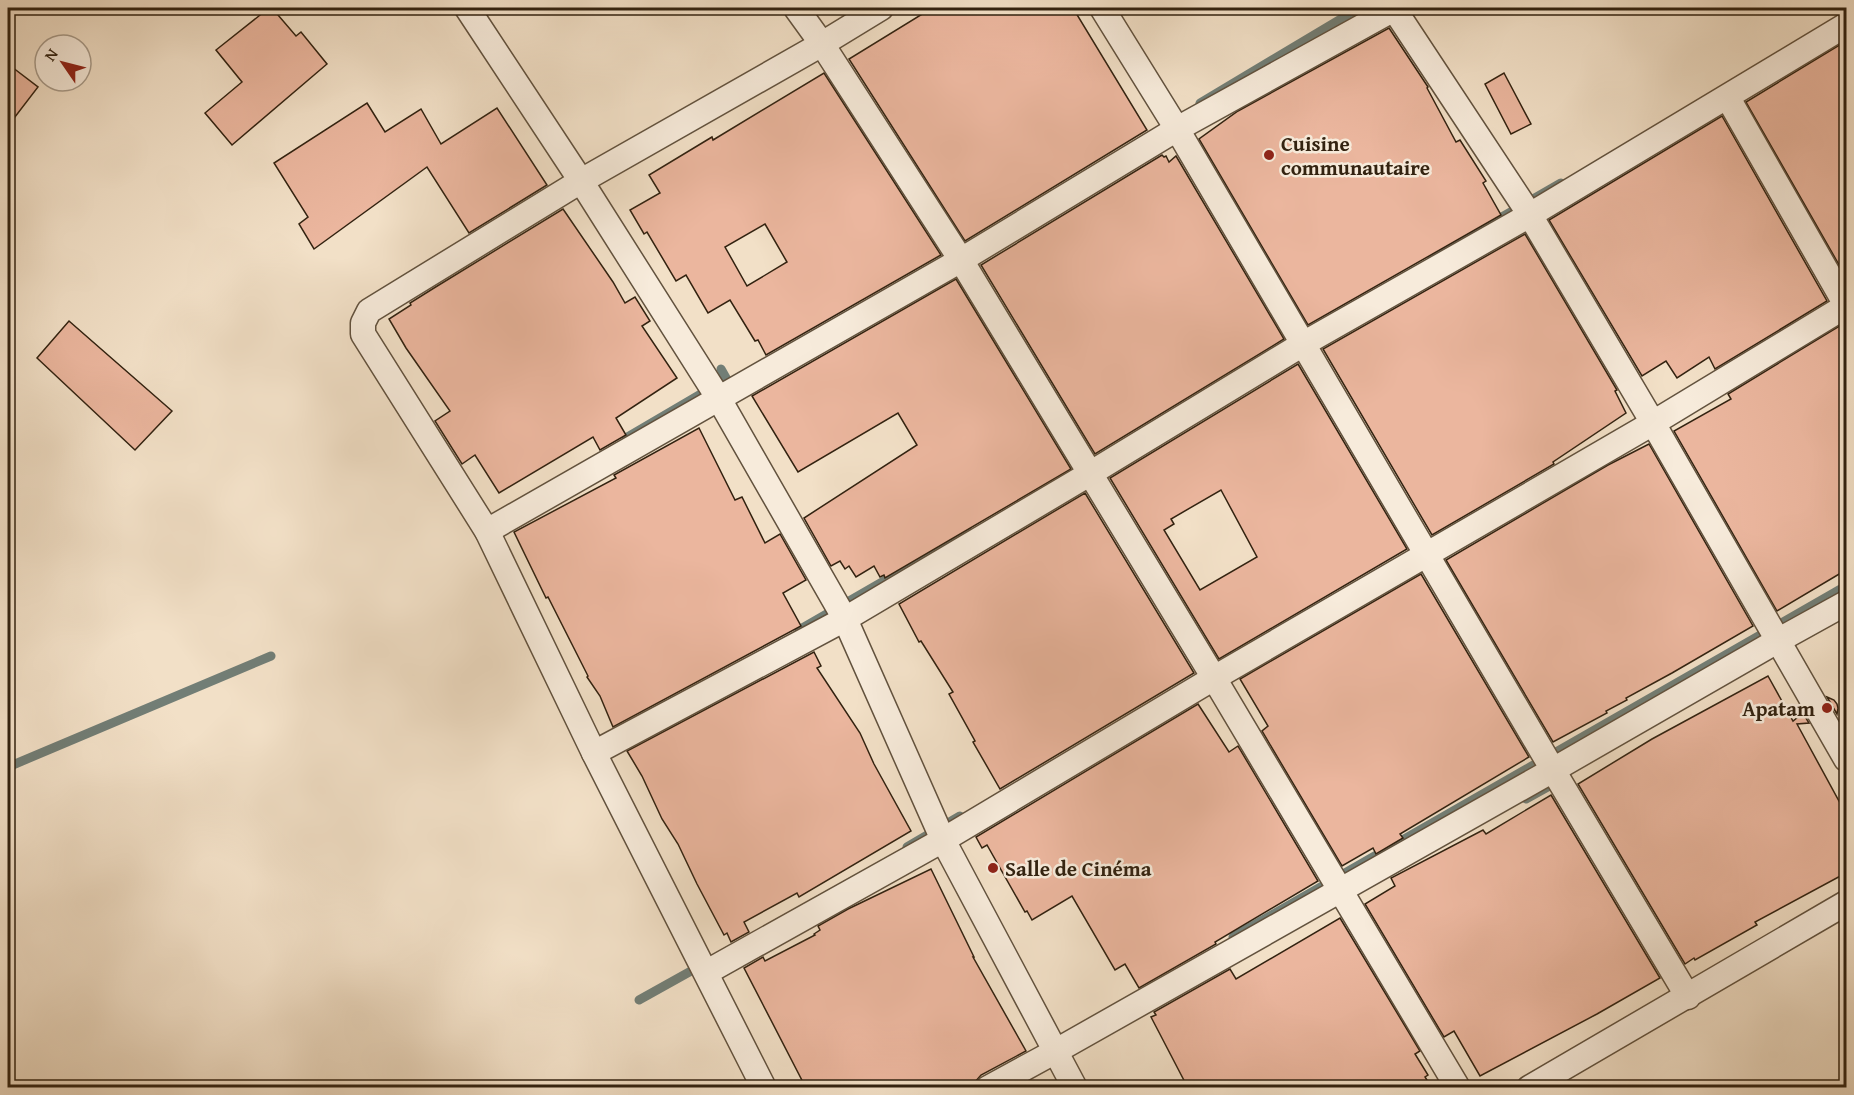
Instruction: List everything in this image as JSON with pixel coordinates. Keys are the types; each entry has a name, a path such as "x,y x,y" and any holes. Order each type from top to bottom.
{"street":[{"path":"467,8 581,181 719,399 844,619 943,840 1075,1088"},
{"path":"796,8 822,44 961,260 1091,473 1458,1088"},
{"path":"764,1088 594,753 487,531 363,334 363,323 369,311 581,181 881,8"},
{"path":"1102,8 1177,129 1688,997"},
{"path":"487,531 961,260 1177,129 1394,8 1530,215 1653,423 1846,759"},
{"path":"594,753 844,619 1304,344 1530,215 1728,98 1846,25"},
{"path":"707,972 943,840 1214,678 1653,423 1846,305 1728,98"},
{"path":"988,1088 1846,603"},
{"path":"1529,1088 1846,903"}],"building":[{"path":"269,8 272,8 296,36 301,32 327,64 232,145 205,113 242,82 216,50"},
{"path":"932,8 1073,8 1147,130 965,241 849,59"},
{"path":"1389,28 1428,87 1456,142 1460,140 1486,181 1483,183 1501,215 1308,325 1199,139 1238,111"},
{"path":"1846,41 1846,277 1746,102"},
{"path":"8,64 33,83 33,93 8,126"},
{"path":"824,73 941,255 766,355 730,300 708,313 686,275 676,281 647,232 644,234 630,210 660,193 649,175 712,137 713,140","holes":["765,224 787,262 747,286 725,247"]},
{"path":"1504,73 1531,124 1511,134 1485,84"},
{"path":"367,103 385,132 421,109 441,144 497,108 547,185 469,233 427,167 314,249 299,224 308,217 274,163"},
{"path":"1722,116 1827,301 1715,369 1709,357 1677,378 1666,361 1642,376 1549,220"},
{"path":"1162,155 1166,156 1169,162 1176,156 1284,339 1095,454 981,265"},
{"path":"563,209 625,303 635,297 650,321 642,326 677,378 616,418 626,435 600,450 593,437 499,493 475,455 462,464 435,421 450,411 406,348 389,319 411,305 410,303"},
{"path":"1525,234 1617,390 1615,391 1626,413 1553,462 1554,464 1432,535 1323,349"},
{"path":"956,279 1071,469 885,578 884,575 880,577 874,566 856,577 849,566 845,569 840,561 831,566 804,518 917,445 898,413 798,472 752,396"},
{"path":"69,321 172,411 135,450 37,358"},
{"path":"1846,322 1846,570 1777,611 1674,431 1731,399 1728,394"},
{"path":"1298,364 1407,549 1219,659 1110,478","holes":["1221,490 1257,557 1200,590 1164,530 1174,524 1171,519"]},
{"path":"699,428 735,500 742,497 765,543 780,534 806,580 783,593 801,626 613,727 600,696 587,677 514,532 616,478 614,475"},
{"path":"1649,444 1753,626 1626,698 1627,700 1606,711 1607,713 1553,742 1446,560 1608,465"},
{"path":"1085,493 1194,673 1000,789 949,694 953,692 921,641 919,642 899,604"},
{"path":"1421,574 1529,757 1400,834 1403,838 1376,854 1373,848 1342,866 1262,731 1268,726 1240,679"},
{"path":"814,652 821,666 817,668 860,733 874,764 911,831 799,897 797,893 744,922 749,932 731,942 727,933 724,935 627,751"},
{"path":"1768,676 1793,721 1803,713 1809,723 1797,724 1846,814 1846,873 1755,922 1757,925 1685,964 1578,784 1652,739"},
{"path":"1827,697 1837,704 1837,714"},
{"path":"1198,704 1229,752 1238,746 1318,881 1139,988 1125,964 1115,970 1072,896 1032,920 1027,911 1025,912 987,845 982,848 976,837"},
{"path":"1551,795 1660,978 1480,1076 1454,1031 1444,1037 1365,904 1395,886 1391,878 1483,830 1486,834"},
{"path":"931,869 973,957 1026,1051 981,1075 966,1088 806,1088 744,968 763,957 765,961 815,935 820,930 818,926"},
{"path":"1340,918 1420,1051 1415,1054 1428,1075 1425,1077 1432,1088 1188,1088 1151,1017 1156,1015 1154,1012 1230,969 1236,979"}],"waterway":[{"path":"1200,103 1359,8"},
{"path":"1432,257 1561,183"},
{"path":"721,369 730,385 735,382"},
{"path":"626,438 701,394"},
{"path":"799,630 969,532"},
{"path":"1233,937 1846,586"},
{"path":"8,767 271,656"},
{"path":"1526,799 1553,784 1556,789"},
{"path":"907,847 960,816"},
{"path":"639,1000 700,966"}],"place":[{"name":"Cuisine communautaire","path":"1269,155"},
{"name":"Apatam","path":"1827,708"},
{"name":"Salle de Cinéma","path":"993,868"}]}
